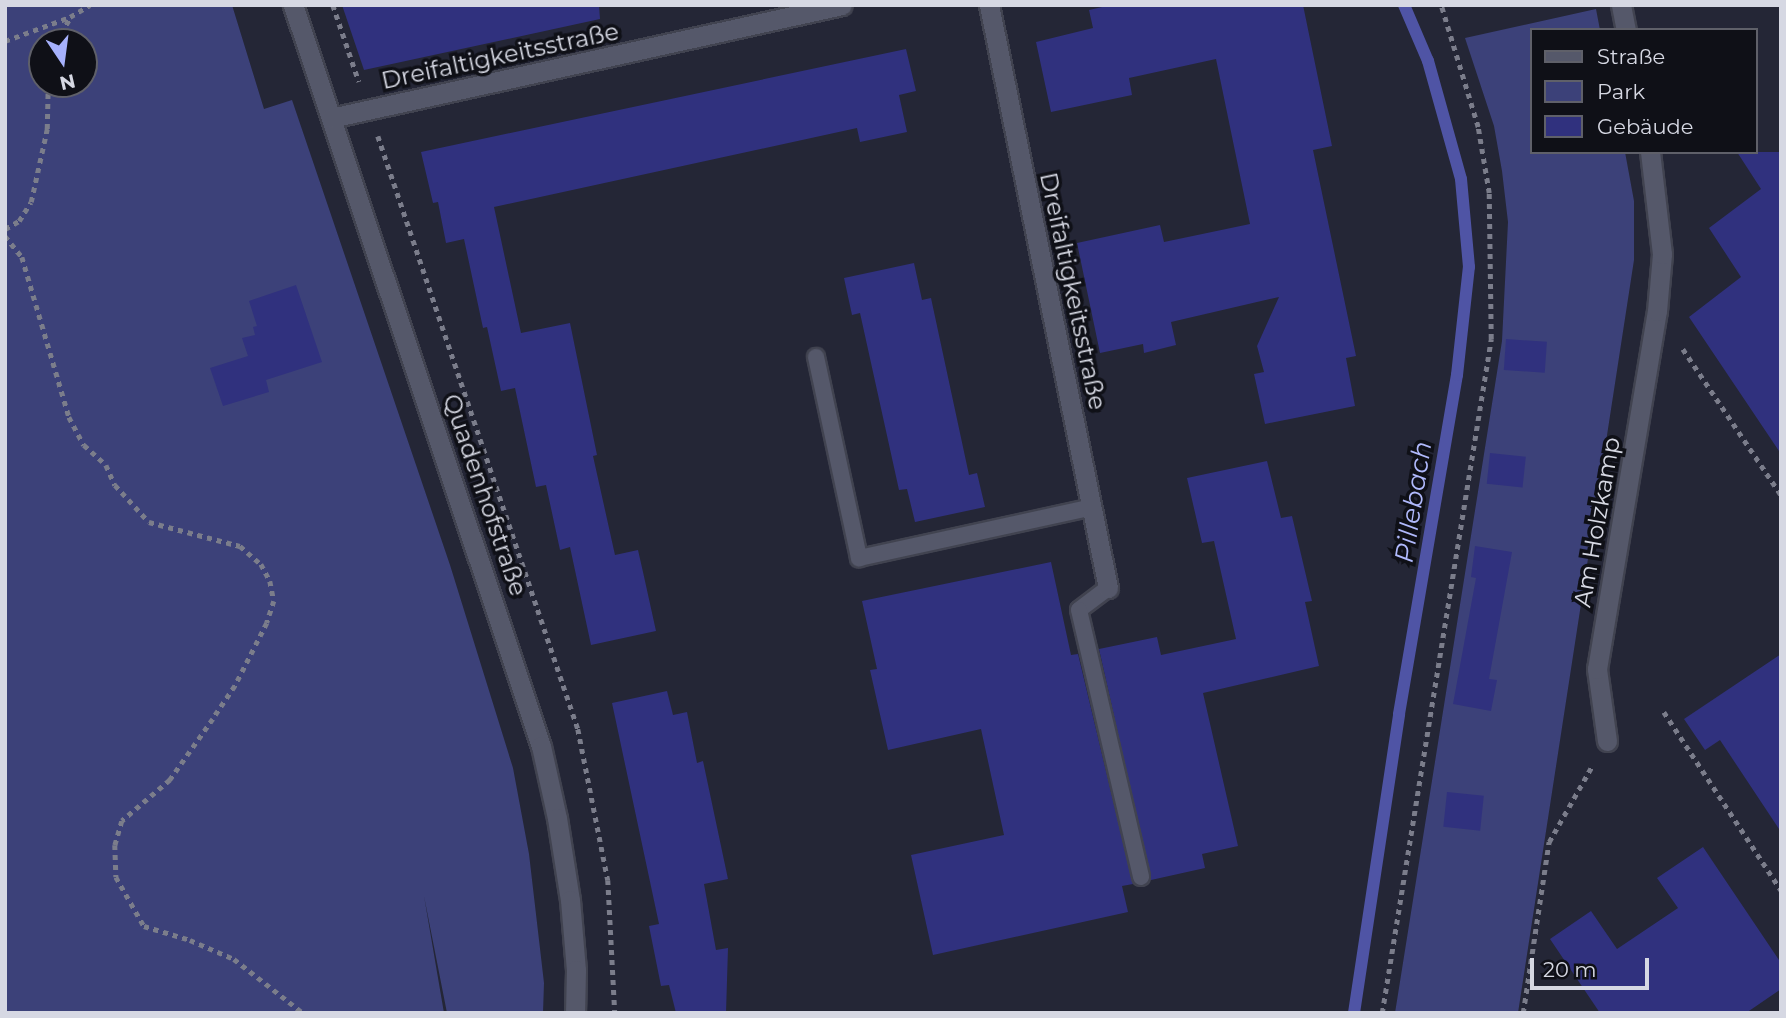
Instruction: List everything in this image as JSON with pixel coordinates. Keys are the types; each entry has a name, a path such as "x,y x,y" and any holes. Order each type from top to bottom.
{"street":[{"name":"Quadenhofstraße","path":"293,5 541,746 557,818 570,900 576,970 575,1013"},
{"name":"Dreifaltigkeitsstraße","path":"331,118 842,5"},
{"name":"Dreifaltigkeitsstraße","path":"989,5 1108,587"},
{"path":"1621,5 1626,28"},
{"name":"Am Holzkamp","path":"1607,741 1597,668 1657,311 1662,254 1650,154"}],"lane":[{"path":"816,358 859,558 1091,507"},
{"path":"1108,587 1079,610 1141,877"}],"path":[{"path":"5,41 70,17 90,5"},
{"path":"333,5 363,93"},
{"path":"1382,1013 1491,339 1489,193 1478,127 1441,5"},
{"path":"64,28 70,17"},
{"path":"5,229 19,221 31,202 47,129 48,98"},
{"path":"5,236 22,257 69,417 84,445 106,465 115,485 149,522 240,546 261,564 270,581 274,601 267,623 235,686 213,719 170,780 122,821 115,845 116,877 144,926 190,940 234,959 303,1013"},
{"path":"1657,311 1781,495"},
{"path":"1664,712 1781,890"},
{"path":"1523,1013 1549,842 1607,741"}],"green space":[{"path":"5,5 232,5 264,109 292,100 450,565 513,768 529,854 544,983 543,1013 447,1013 424,896 444,1013 5,1013"},
{"path":"1596,9 1600,28 1530,28 1530,154 1625,154 1634,201 1634,260 1518,1013 1395,1013 1502,341 1508,222 1502,171 1494,126 1465,38"}],"building":[{"path":"342,5 599,5 600,19 364,70"},
{"path":"1111,5 1303,5 1332,146 1313,150 1356,356 1346,358 1355,406 1265,424 1254,374 1264,372 1257,346 1279,297 1171,322 1176,345 1144,353 1143,344 1100,353 1077,243 1160,225 1164,242 1250,224 1216,59 1129,78 1132,95 1051,112 1036,42 1093,28 1089,10"},
{"path":"906,49 916,91 899,95 907,132 860,142 857,128 494,207 521,333 570,323 597,455 593,456 615,555 638,550 643,572 656,631 591,645 570,547 560,550 546,485 536,487 515,388 501,391 487,327 483,328 464,239 446,243 438,202 433,203 421,152"},
{"path":"1781,152 1781,454 1689,317 1741,277 1709,228 1761,189 1738,154"},
{"path":"914,263 922,300 931,298 969,475 977,473 985,507 915,522 907,489 899,490 860,313 852,315 844,278"},
{"path":"296,285 322,362 266,380 269,392 223,406 210,368 248,356 242,338 255,335 253,327 257,326 249,301"},
{"path":"1506,339 1547,342 1545,373 1504,370"},
{"path":"1490,453 1526,457 1523,488 1487,484"},
{"path":"1267,461 1281,518 1292,516 1312,601 1305,602 1319,666 1203,693 1238,846 1202,854 1205,868 1151,880 1099,649 1157,637 1161,655 1236,639 1214,541 1202,543 1187,478"},
{"path":"1475,546 1512,552 1489,679 1497,680 1491,711 1453,704 1476,578 1471,577"},
{"path":"1051,562 1071,655 1078,654 1133,884 1122,886 1128,912 933,955 911,855 1004,835 981,729 888,750 870,670 877,669 862,601"},
{"path":"1781,654 1781,832 1720,740 1705,750 1684,719"},
{"path":"667,691 673,715 687,712 697,763 703,761 728,879 704,884 716,950 728,948 726,1013 676,1013 669,985 661,986 649,926 659,924 612,703"},
{"path":"1447,792 1484,796 1480,831 1443,827"},
{"path":"1703,847 1781,963 1781,989 1746,1013 1600,1013 1550,939 1591,911 1617,949 1678,908 1657,878"}],"waterway":[{"name":"Pillebach","path":"1354,1013 1399,714 1457,375 1469,267 1461,179 1428,61 1404,5"}]}
